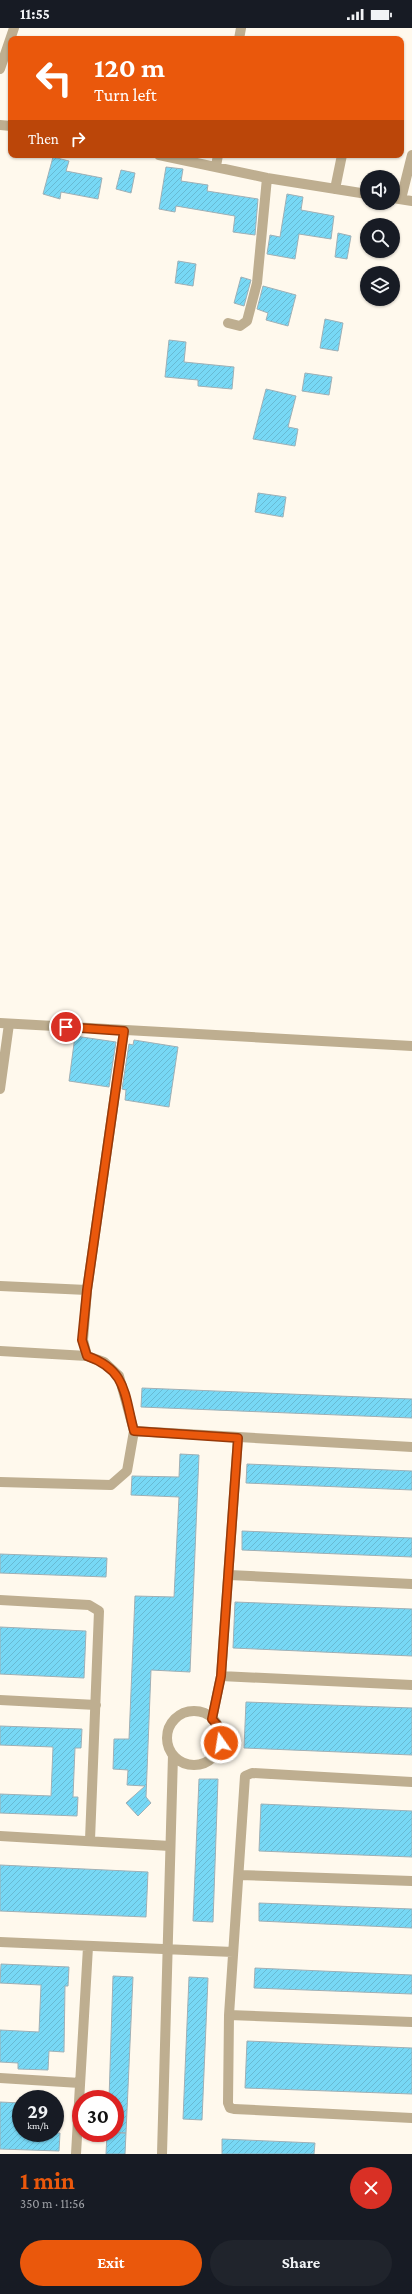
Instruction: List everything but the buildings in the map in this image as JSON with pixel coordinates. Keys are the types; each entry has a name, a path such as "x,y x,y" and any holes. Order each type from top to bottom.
{"street":[{"path":"0,69 8,46"},
{"path":"400,189 412,155"},
{"path":"175,158 266,178 360,193"},
{"path":"216,166 217,158"},
{"path":"335,189 341,158"},
{"path":"228,323 240,326 247,321 257,283 266,178"},
{"path":"400,199 412,201"},
{"path":"0,1089 5,1024 412,1046"},
{"path":"87,1356 82,1340 87,1290 124,1031"},
{"path":"0,1286 87,1290"},
{"path":"0,1351 87,1356 104,1362 119,1376 134,1431 128,1471 111,1485 0,1482"},
{"path":"134,1431 412,1447"},
{"path":"212,1719 221,1676 238,1438"},
{"path":"229,1575 412,1584"},
{"path":"0,1600 89,1605 97,1608 100,1616 90,1840"},
{"path":"221,1676 412,1685"},
{"path":"0,1700 96,1705"},
{"path":"162,2154 166,1948 173,1755 167,1739 172,1722 183,1714 196,1712 212,1719 218,1726 221,1743 212,1758 196,1765 179,1761 173,1755"},
{"path":"412,1782 246,1774 244,1779 229,2015 228,2103 231,2109 412,2118"},
{"path":"0,1836 90,1840 170,1846"},
{"path":"239,1875 412,1881"},
{"path":"0,1942 88,1947 166,1948 233,1952"},
{"path":"76,2154 88,1947"},
{"path":"229,2015 412,2022"},
{"path":"0,2078 80,2083"}],"route":[{"path":"66,1027 124,1031 87,1290 82,1340 87,1356 104,1362 119,1376 134,1431 238,1438 221,1676 212,1719 218,1726 221,1743"}]}
